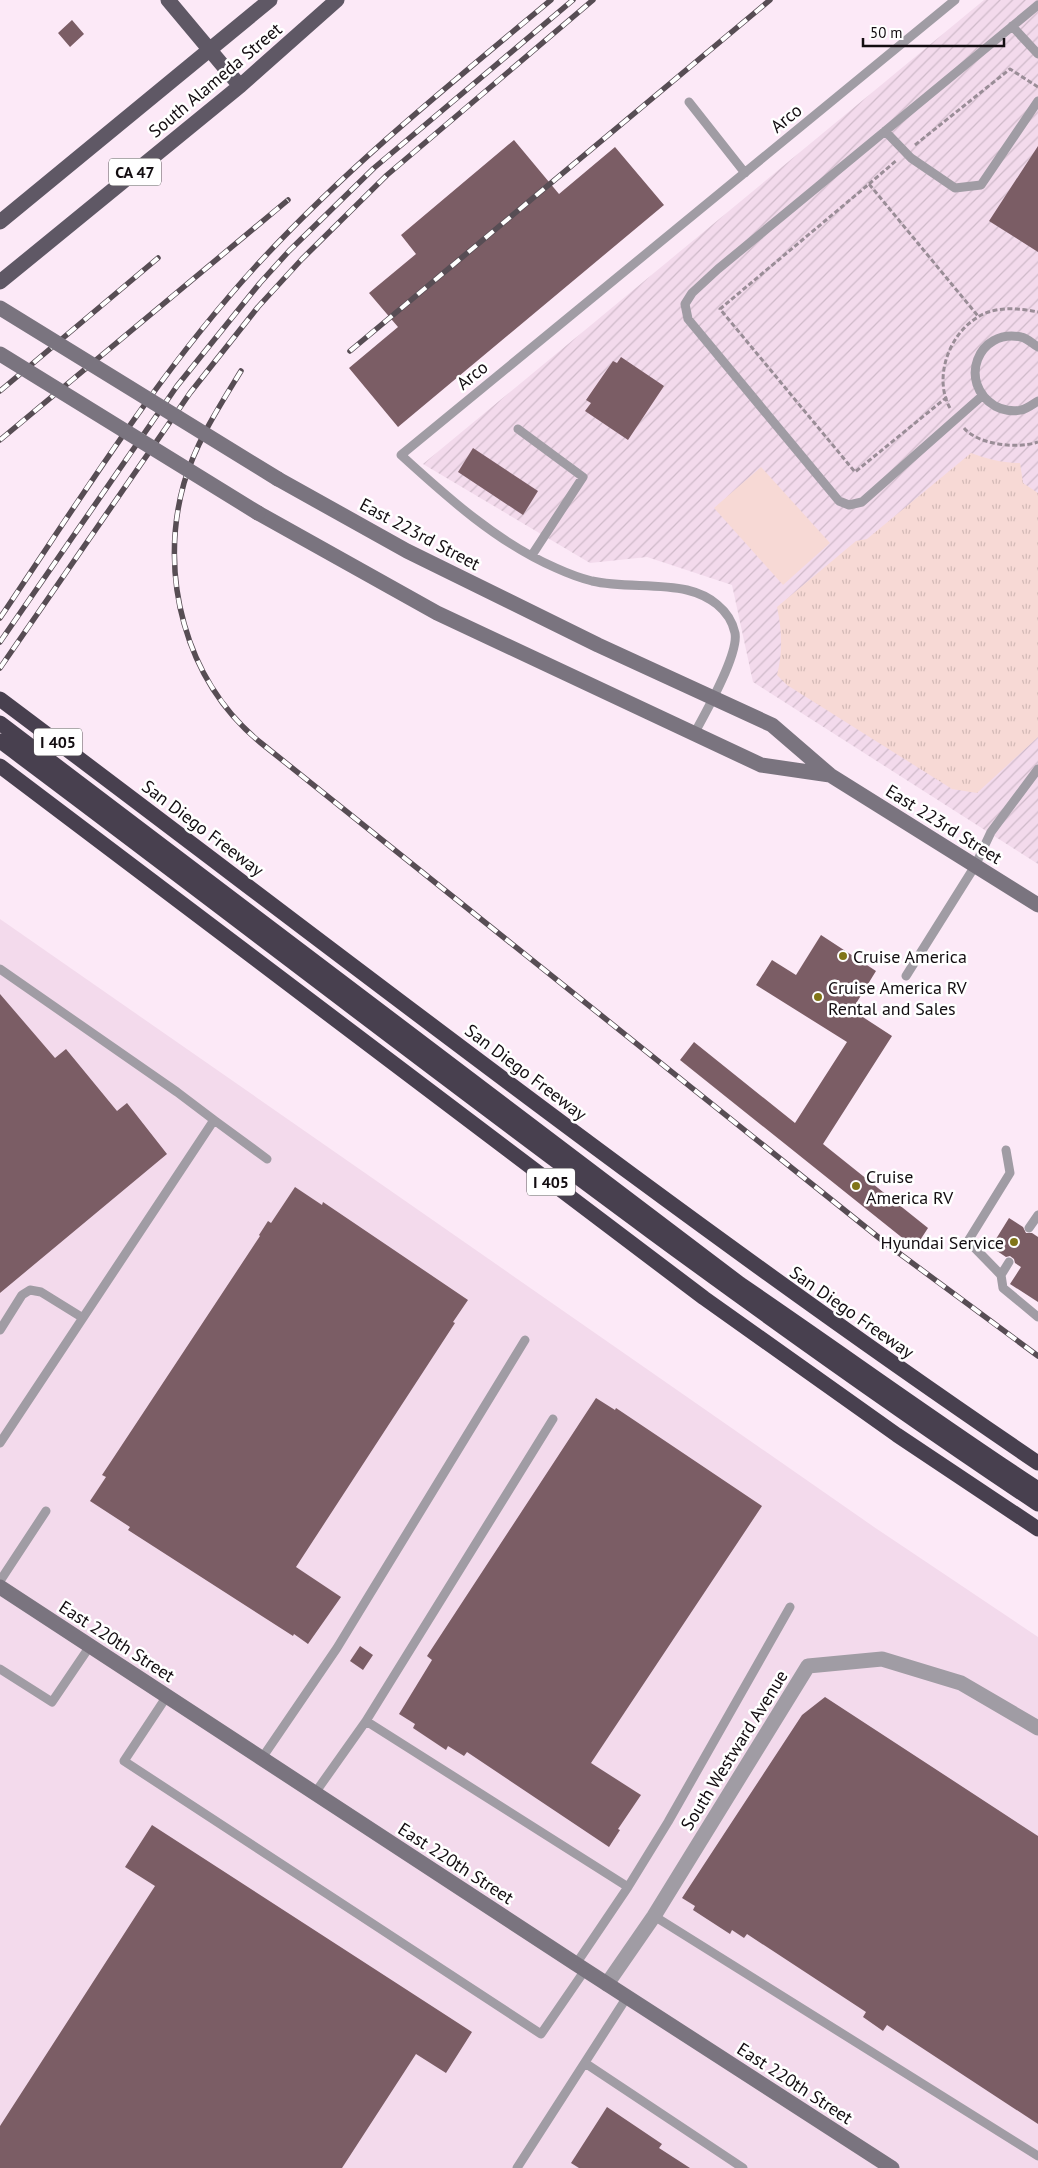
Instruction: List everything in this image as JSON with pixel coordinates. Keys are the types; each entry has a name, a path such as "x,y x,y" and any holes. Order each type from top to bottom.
{"highway":[{"name":"San Diego Freeway","path":"0,699 733,1250 886,1360 1038,1463"},
{"path":"0,723 95,804 753,1308 948,1444 1038,1504"},
{"path":"0,741 95,804 740,1284 839,1351 914,1406 1038,1489"},
{"name":"I 405","path":"0,766 704,1298 897,1434 1038,1529"}],"main road":[{"path":"168,0 240,86"},
{"name":"South Alameda Street","path":"0,222 270,0"},
{"name":"South Alameda Street","path":"0,282 240,86 337,0"},
{"name":"East 223rd Street","path":"0,308 278,479 416,555 598,645 772,725 830,775 1038,905"},
{"name":"East 223rd Street","path":"0,354 258,513 437,613 761,765 830,775"},
{"name":"East 220th Street","path":"0,1587 627,1998 892,2168"}],"street":[{"name":"South Westward Avenue","path":"607,1984 654,1916 808,1666 882,1659 961,1683 1038,1728"}],"lane":[{"name":"Arco","path":"694,734 714,698 730,656 735,634 728,616 712,599 686,590 593,581 556,568 506,540 446,496 400,454 955,0"},
{"path":"982,396 862,502 849,505 839,501 688,319 685,304 692,293 718,269 1038,5"},
{"path":"1012,26 1038,54"},
{"path":"885,131 906,152 956,188 981,185 1038,101"},
{"path":"689,102 745,173"},
{"path":"1038,347 1022,337 1002,337 986,347 975,363 975,383 985,400 1002,410 1021,410 1038,401"},
{"path":"518,429 583,477 532,555"},
{"path":"906,976 975,866 992,832 1038,769"},
{"path":"0,969 162,1081 267,1159"},
{"path":"0,1443 214,1120"},
{"path":"1006,1150 1010,1173 968,1242 1001,1275 1003,1288 1038,1317"},
{"path":"1029,1228 1038,1215"},
{"path":"1001,1275 1008,1262"},
{"path":"0,1330 22,1295 30,1290 41,1292 83,1318"},
{"path":"262,1758 337,1648 525,1340"},
{"path":"315,1794 366,1721 553,1419"},
{"path":"0,1582 46,1511"},
{"path":"166,1696 124,1761 541,2034 668,1822 790,1607"},
{"path":"0,1669 52,1702 90,1646"},
{"path":"366,1721 628,1887"},
{"path":"654,1916 1038,2156"},
{"path":"517,2168 627,1998"},
{"path":"585,2063 743,2168"}],"path":[{"path":"947,397 854,472 720,309 906,152 1010,69 1038,87"},
{"path":"869,184 978,316"}],"shaded area":[{"path":"984,0 1038,0 1038,864 753,682 732,585 647,557 590,563 423,464"},
{"path":"0,919 874,1527 1038,1637 1038,2168 0,2168"}],"green space":[{"path":"971,453 995,460 1020,463 1023,483 1038,493 1038,737 977,793 952,789 787,685 777,675 781,641 777,607 856,541 867,539"},
{"path":"761,467 830,543 783,585 714,508"}],"building":[{"path":"72,20 84,34 70,47 58,33"},
{"path":"514,140 559,194 615,147 664,205 398,427 349,368 398,327 369,293 416,254 401,235"},
{"path":"1038,146 1038,252 989,221"},
{"path":"621,357 664,386 628,440 585,411 591,403 586,400 613,361 617,363"},
{"path":"473,448 538,491 523,515 458,472"},
{"path":"821,935 876,971 852,1010 892,1036 823,1144 928,1228 915,1248 680,1060 694,1042 795,1123 847,1042 756,985 772,960 796,975"},
{"path":"0,994 55,1058 66,1049 117,1111 127,1103 167,1154 0,1293"},
{"path":"295,1187 322,1205 323,1202 468,1300 453,1322 455,1323 296,1567 341,1597 308,1644 128,1530 130,1527 90,1501 106,1477 102,1475 260,1236 268,1221 271,1223"},
{"path":"1009,1218 1023,1227 1026,1233 1032,1233 1038,1237 1038,1302 1010,1284 1021,1267 1010,1256 1006,1257 991,1247"},
{"path":"596,1398 615,1410 616,1408 762,1506 591,1763 641,1795 618,1829 620,1830 609,1847 467,1752 464,1756 448,1746 446,1750 413,1728 415,1724 399,1714 432,1660 427,1656"},
{"path":"360,1646 373,1655 363,1670 350,1661"},
{"path":"825,1697 1038,1836 1038,2124 887,2025 883,2031 863,2017 866,2012 747,1934 744,1938 732,1930 730,1934 693,1910 695,1906 682,1898 802,1715"},
{"path":"152,1825 472,2032 446,2073 416,2054 342,2168 0,2168 0,2126 155,1886 125,1867"},
{"path":"607,2107 662,2144 659,2148 690,2168 579,2168 571,2163"}],"railway":[{"path":"0,618 153,393 220,307 256,266 290,230 362,161 551,0"},
{"path":"0,642 177,386 260,283 289,251 374,168 573,0"},
{"path":"0,668 190,393 258,307 302,259 387,175 593,0"},
{"path":"350,351 770,0"},
{"path":"0,440 288,200"},
{"path":"0,391 158,258"},
{"path":"241,371 209,425 189,468 177,518 174,554 177,589 184,624 196,658 213,689 235,718 261,743 888,1245 1038,1356"}],"place":[{"name":"Cruise America","path":"843,956"},
{"name":"Cruise America RV Rental and Sales","path":"818,997"},
{"name":"Cruise America RV","path":"856,1186"},
{"name":"Hyundai Service","path":"1014,1242"}]}
